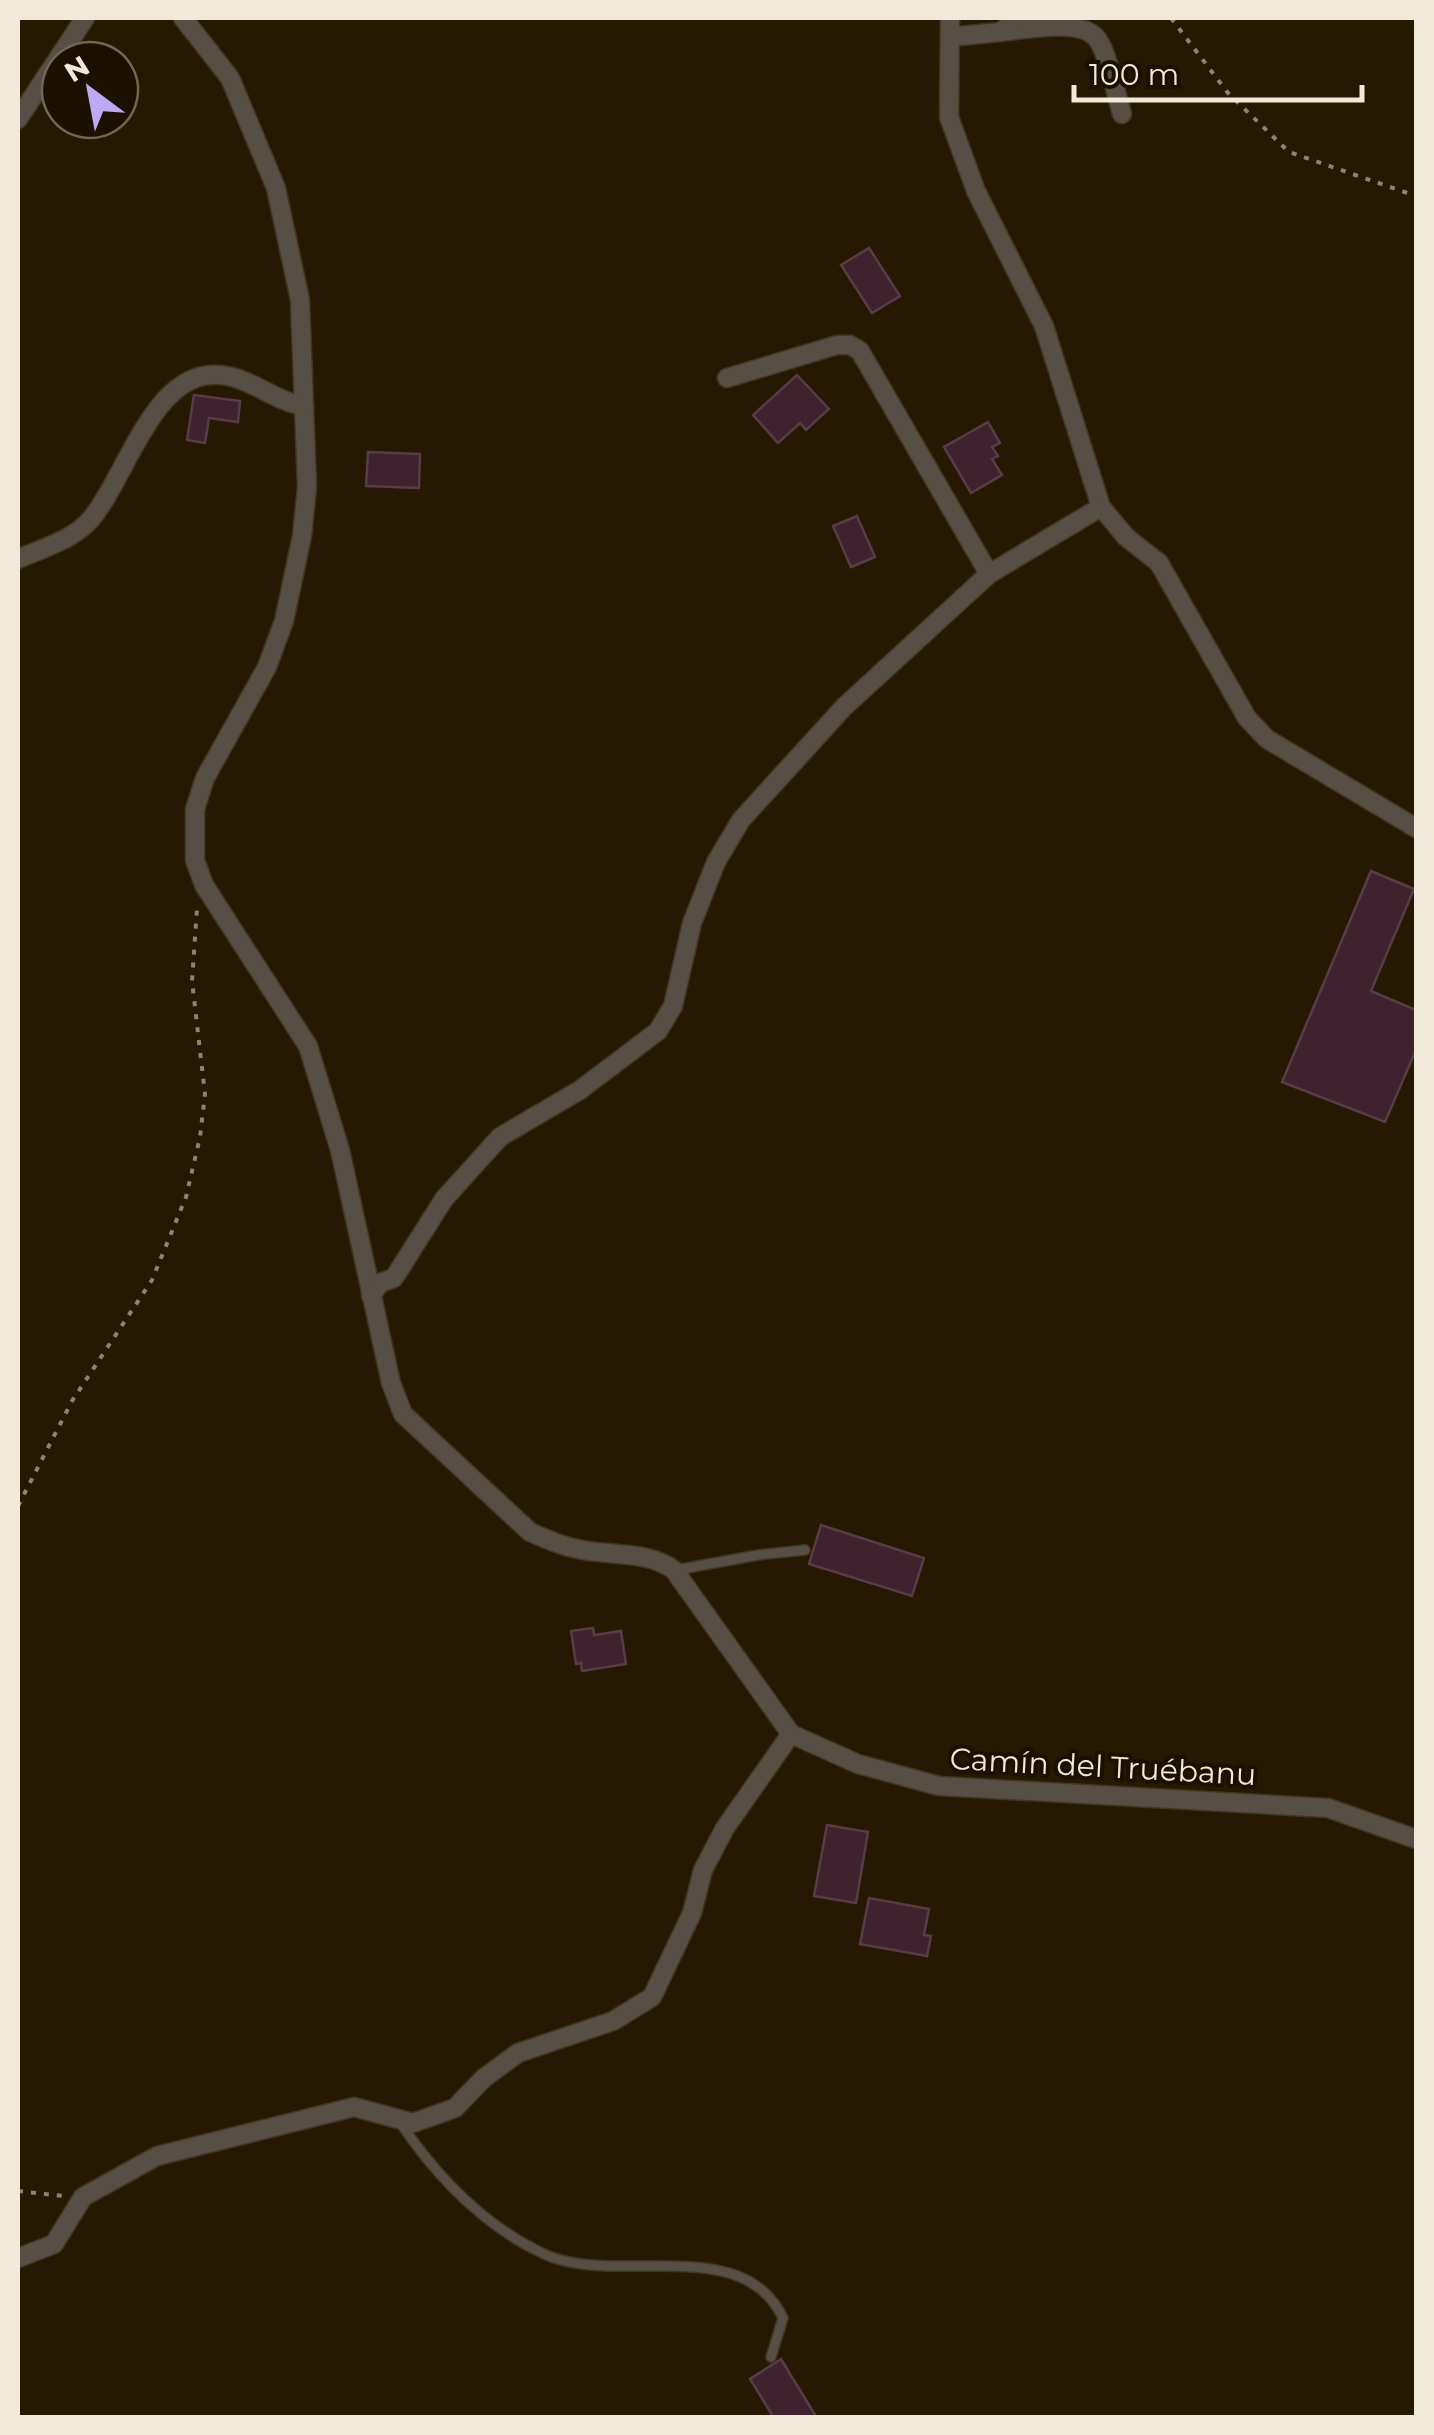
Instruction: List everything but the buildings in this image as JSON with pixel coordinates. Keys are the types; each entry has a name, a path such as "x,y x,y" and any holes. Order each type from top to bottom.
{"street":[{"path":"18,119 85,18"},
{"path":"18,2258 54,2244 83,2198 157,2156 354,2107 413,2122 455,2108 484,2078 518,2053 612,2021 652,1996 692,1913 703,1870 791,1734 674,1570 658,1559 584,1550 556,1544 530,1532 403,1414 390,1383 340,1150 308,1046 204,885 195,860 195,809 205,778 268,668 284,622 307,486 300,300 276,188 230,78 183,18"},
{"path":"950,18 949,118 976,191 1044,326 1101,507 1126,538 1159,563 1247,718 1266,739 1416,828"},
{"path":"1000,32 1020,18"},
{"path":"950,37 1070,26 1084,30 1098,39 1122,114"},
{"path":"726,378 837,345 850,345 860,351 989,574"},
{"path":"18,558 66,540 91,519 162,403 183,383 210,374 237,378 288,403 304,406"},
{"path":"371,1296 380,1283 394,1278 444,1199 500,1137 580,1090 658,1030 673,1006 692,924 710,877 741,820 844,707 989,574 1101,507"},
{"name":"Camín del Truébanu","path":"791,1734 858,1764 938,1786 1328,1808 1416,1839"}],"lane":[{"path":"674,1570 758,1554 805,1550"},
{"path":"397,2118 424,2158 459,2197 544,2254 580,2265 710,2270 754,2281 774,2300 783,2318 771,2357"}],"path":[{"path":"1172,18 1228,93 1288,152 1416,196"},
{"path":"18,1506 72,1400 152,1280 186,1197 200,1137 204,1094 192,980 196,913 204,885"},
{"path":"18,2191 83,2198"}]}
